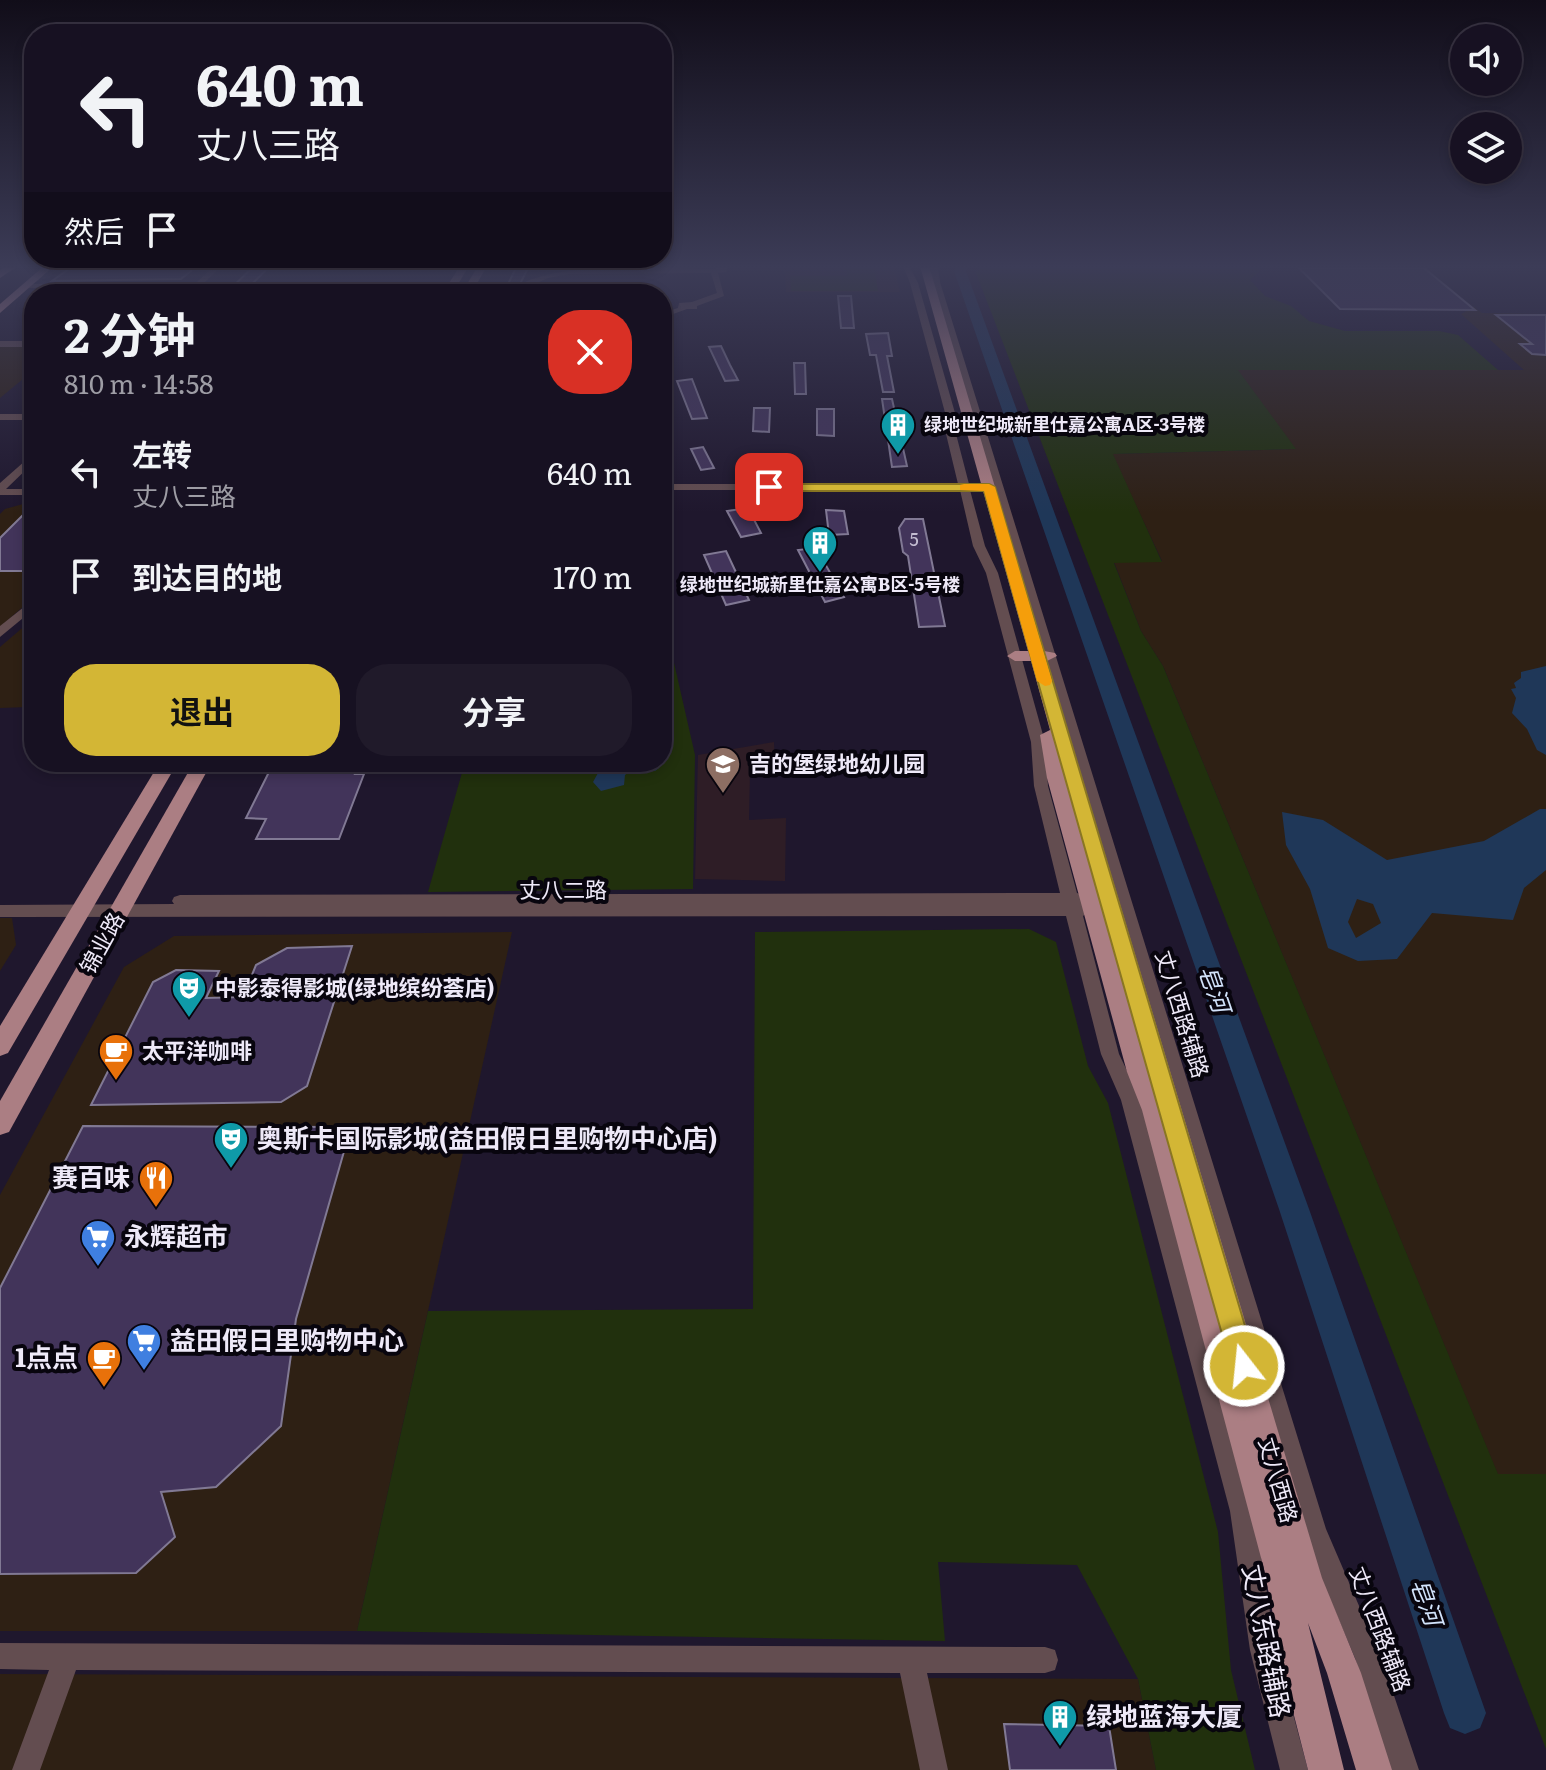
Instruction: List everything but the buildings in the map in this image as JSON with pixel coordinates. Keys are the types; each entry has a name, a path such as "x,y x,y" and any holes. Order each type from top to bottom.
{"main road":[{"name":"丈八西路","path":"941,349 961,420 963,441 1032,656 1099,905 1139,1072 1154,1110 1280,1569 1306,1696 1326,1770"},
{"name":"丈八西路","path":"944,349 979,489"},
{"name":"锦业路","path":"0,1046 163,772"},
{"name":"锦业路","path":"0,1124 197,772"},
{"name":"丈八西路","path":"1099,905 1306,1578 1344,1673 1374,1770"}],"street":[{"path":"932,349 952,420 951,434 979,489"},
{"path":"950,349 979,489"},
{"path":"0,417 24,417"},
{"path":"0,487 24,459"},
{"path":"0,487 24,465"},
{"path":"0,487 24,489"},
{"path":"672,489 979,489"},
{"path":"0,633 24,612"},
{"name":"丈八西路辅路","path":"1032,656 1041,786 1099,905 1314,1531 1368,1657 1405,1770"},
{"name":"丈八二路","path":"0,901 84,906 1099,905"},
{"name":"丈八西路辅路","path":"1099,905 1110,1054 1131,1100 1242,1511"},
{"name":"丈八二路","path":"0,911 84,906"},
{"name":"丈八东路辅路","path":"1242,1511 1263,1650 1294,1770"},
{"path":"0,1656 1045,1660"},
{"path":"26,1770 68,1656"},
{"path":"911,1661 934,1770"}],"shaded area":[{"path":"0,349 24,349 24,379 0,398"},
{"path":"1500,349 1546,349 1546,1474 1498,1475 1163,666 1141,631 1114,562 1162,561 1112,454 1295,449 1237,370 1524,370"},
{"path":"24,504 24,606 0,627 0,514 5,509"},
{"path":"24,627 24,707 0,708 0,647"},
{"name":"吉的堡绿地幼儿园","path":"774,742 775,767 750,772 749,820 786,818 785,881 695,879 698,755"},
{"path":"0,918 12,918 16,945 0,971"},
{"path":"512,932 357,1631 0,1631 0,1195 124,967 174,936"},
{"path":"0,1674 1138,1679 1156,1770 0,1770"}],"green space":[{"path":"1005,349 1474,349 1498,370 1238,370 1296,449 1113,454 1162,562 1114,563 1141,631 1163,666 1498,1474 1546,1474 1546,1749"},
{"path":"672,654 695,755 693,889 428,892 462,772 672,772"},
{"path":"1029,929 1056,942 1088,1066 1108,1103 1218,1532 1231,1670 1255,1770 1156,1770 1138,1679 1077,1565 938,1562 945,1641 357,1631 428,1311 753,1309 755,932"}],"water":[{"path":"1546,666 1546,755 1537,750 1527,729 1512,713 1516,698 1511,689 1516,688 1514,683 1521,678 1521,672"},
{"path":"630,772 625,775 624,785 601,791 593,782 598,773"},
{"path":"1540,809 1546,809 1546,870 1524,888 1513,920 1432,913 1397,959 1358,961 1328,948 1310,889 1286,845 1282,812 1323,820 1387,860 1484,841","holes":["1357,899 1373,904 1381,923 1356,938 1348,922"]}],"waterway":[{"name":"皂河","path":"988,349 1294,1209 1465,1713"}],"slow traffic":[{"path":"964,487 989,487 1045,681"}],"place":[{"name":"绿地世纪城新里仕嘉公寓A区-3号楼","path":"898,456"},
{"name":"绿地世纪城新里仕嘉公寓B区-5号楼","path":"820,574"},
{"name":"吉的堡绿地幼儿园","path":"723,795"},
{"name":"中影泰得影城(绿地缤纷荟店)","path":"189,1019"},
{"name":"太平洋咖啡","path":"116,1082"},
{"name":"奥斯卡国际影城(益田假日里购物中心店)","path":"231,1170"},
{"name":"赛百味","path":"156,1209"},
{"name":"永辉超市","path":"98,1268"},
{"name":"益田假日里购物中心","path":"144,1372"},
{"name":"1点点","path":"104,1389"},
{"name":"绿地蓝海大厦","path":"1060,1748"}],"route":[{"path":"769,487 989,487 1244,1366"}]}
